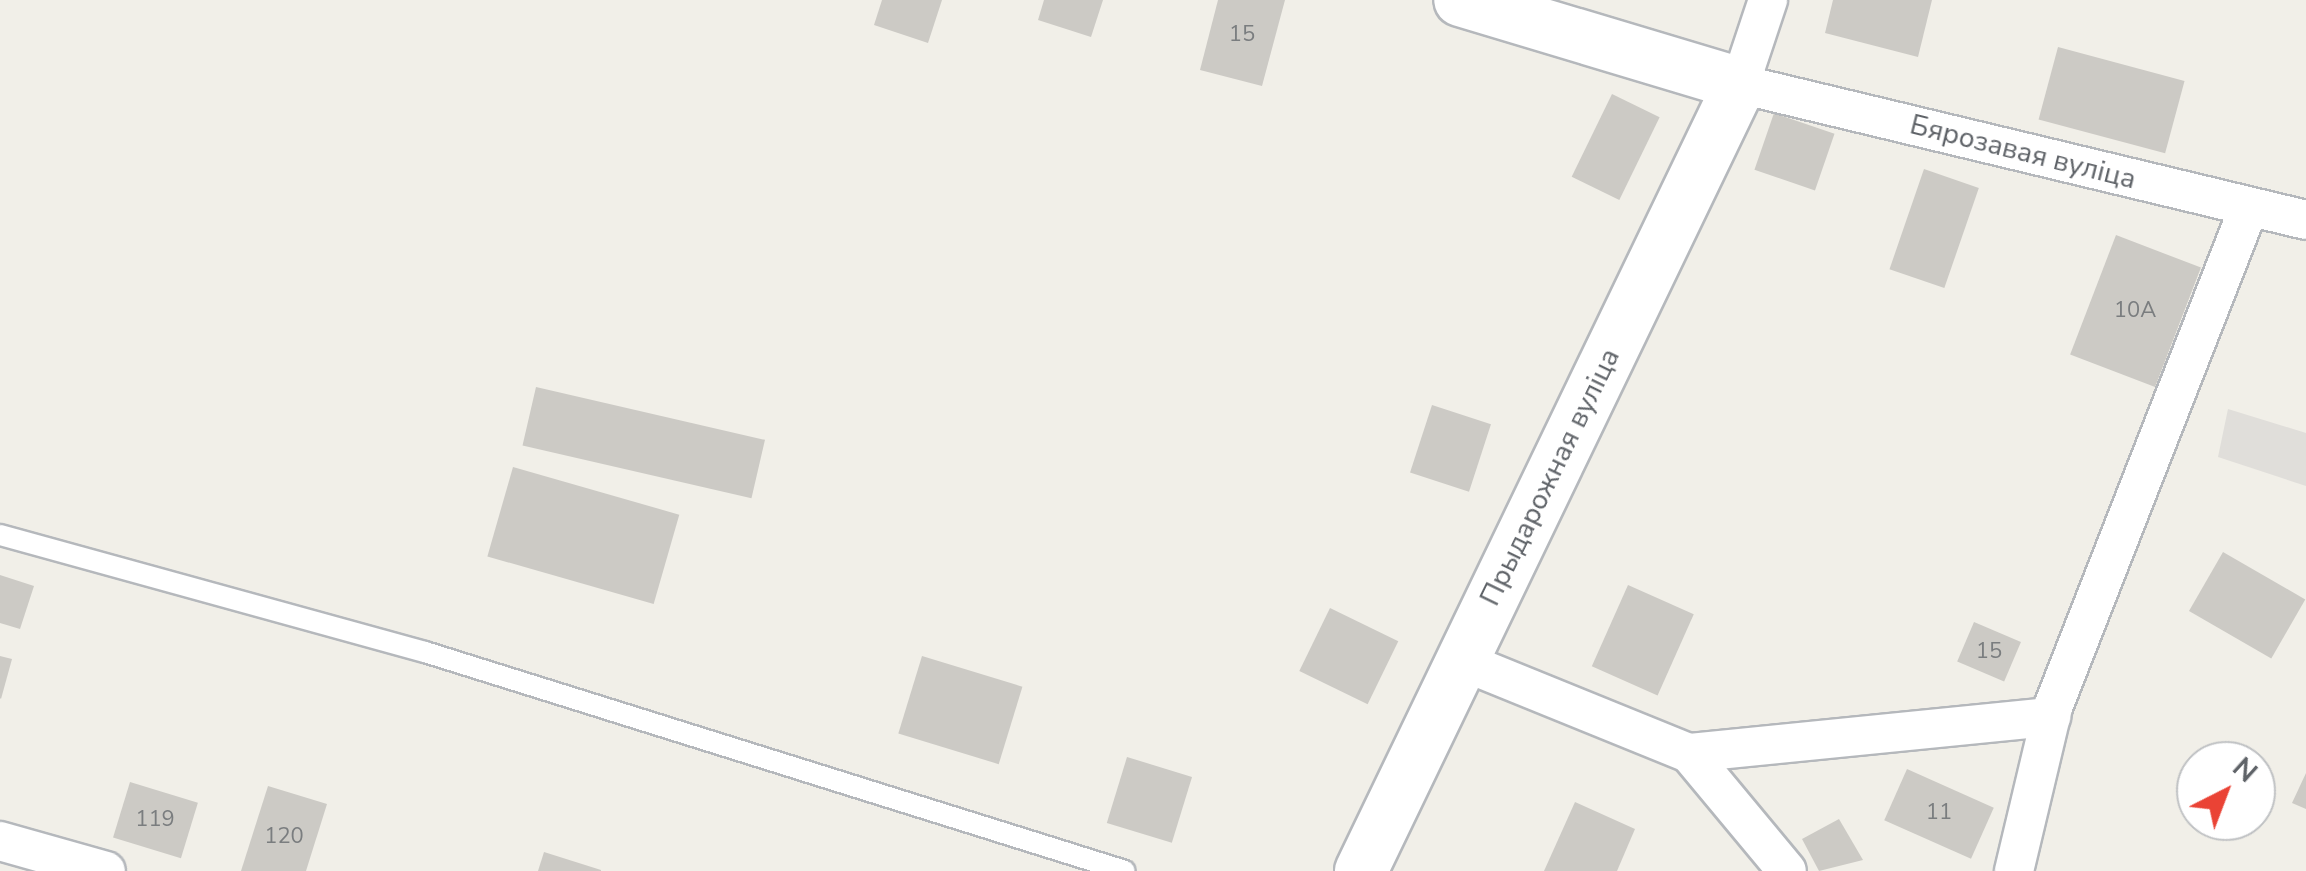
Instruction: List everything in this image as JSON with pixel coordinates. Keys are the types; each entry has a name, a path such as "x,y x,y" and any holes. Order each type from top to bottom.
{"street":[{"path":"1460,0 1740,84 1768,0"},
{"name":"Бярозавая вуліца","path":"1740,84 2306,220"},
{"name":"Прыдарожная вуліца","path":"1361,871 1740,84"},
{"path":"2014,871 2051,717 2249,207"},
{"path":"1462,661 1690,752 2051,717"},
{"path":"1690,752 1787,871"},
{"path":"0,842 106,871"}],"lane":[{"path":"0,536 425,652 1125,871"}],"shaded area":[{"path":"2228,409 2306,433 2306,486 2218,457"}],"building":[{"path":"882,0 942,0 928,43 874,25"},
{"path":"1044,0 1103,0 1091,37 1038,20"},
{"path":"1218,0 1285,0 1262,86 1200,70"},
{"path":"1833,0 1932,0 1918,57 1825,33"},
{"path":"2058,47 2185,81 2165,153 2039,119"},
{"path":"1612,94 1660,117 1619,200 1572,177"},
{"path":"1774,113 1835,134 1815,191 1754,170"},
{"path":"1924,169 1979,188 1944,288 1889,269"},
{"path":"2116,235 2201,268 2155,387 2070,354"},
{"path":"536,387 765,440 751,498 523,445"},
{"path":"1432,405 1491,424 1469,492 1410,473"},
{"path":"513,467 679,515 654,604 487,556"},
{"path":"2223,552 2305,600 2271,658 2189,611"},
{"path":"0,575 34,586 20,629 0,623"},
{"path":"1628,585 1694,614 1658,696 1592,666"},
{"path":"1330,608 1398,641 1368,704 1299,671"},
{"path":"1974,622 2021,642 2004,682 1957,662"},
{"path":"0,656 12,659 1,699 0,698"},
{"path":"922,656 1022,687 999,764 898,733"},
{"path":"1127,757 1192,777 1172,843 1107,823"},
{"path":"1907,769 1994,808 1971,859 1884,820"},
{"path":"2306,773 2306,809 2292,803"},
{"path":"130,782 198,803 181,858 113,837"},
{"path":"268,786 327,804 306,871 241,871"},
{"path":"1575,802 1635,829 1617,871 1544,871"},
{"path":"1839,819 1863,860 1819,871 1802,839"},
{"path":"544,852 601,870 601,871 538,871"}]}
